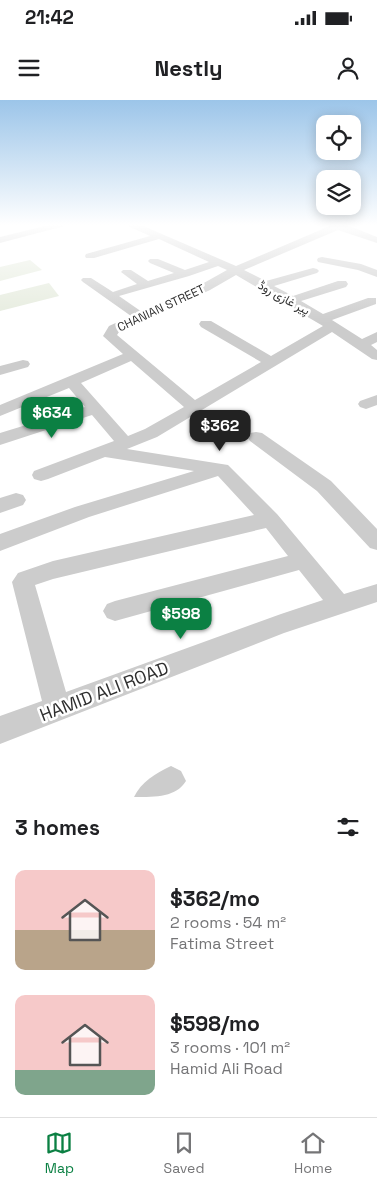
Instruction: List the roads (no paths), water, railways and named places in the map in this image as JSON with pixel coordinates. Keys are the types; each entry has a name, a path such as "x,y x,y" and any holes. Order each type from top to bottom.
{"street":[{"name":"پیر غازی روڈ","path":"208,258 235,270 327,322 377,356"},
{"name":"CHANIAN STREET","path":"194,408 110,336 114,329 206,287 235,270 265,258"},
{"path":"322,260 361,267 377,274"},
{"path":"154,261 185,274"},
{"path":"118,293 185,274 218,262"},
{"path":"361,267 377,262"},
{"path":"262,286 313,271"},
{"path":"127,272 146,285"},
{"path":"87,280 141,317"},
{"path":"290,301 342,284"},
{"path":"41,475 150,433 272,362 327,322 372,301"},
{"path":"206,324 272,362"},
{"path":"361,345 377,336"},
{"path":"0,411 132,356"},
{"path":"0,371 23,364"},
{"path":"72,382 125,443"},
{"path":"0,439 95,409"},
{"path":"256,437 324,486 377,542"},
{"path":"104,451 222,469 270,519 340,605"},
{"path":"0,543 36,528 143,492 222,469"},
{"path":"57,709 24,580 54,570 270,519"},
{"path":"114,610 304,560"},
{"name":"HAMID ALI ROAD","path":"0,730 281,624 377,592"}]}
